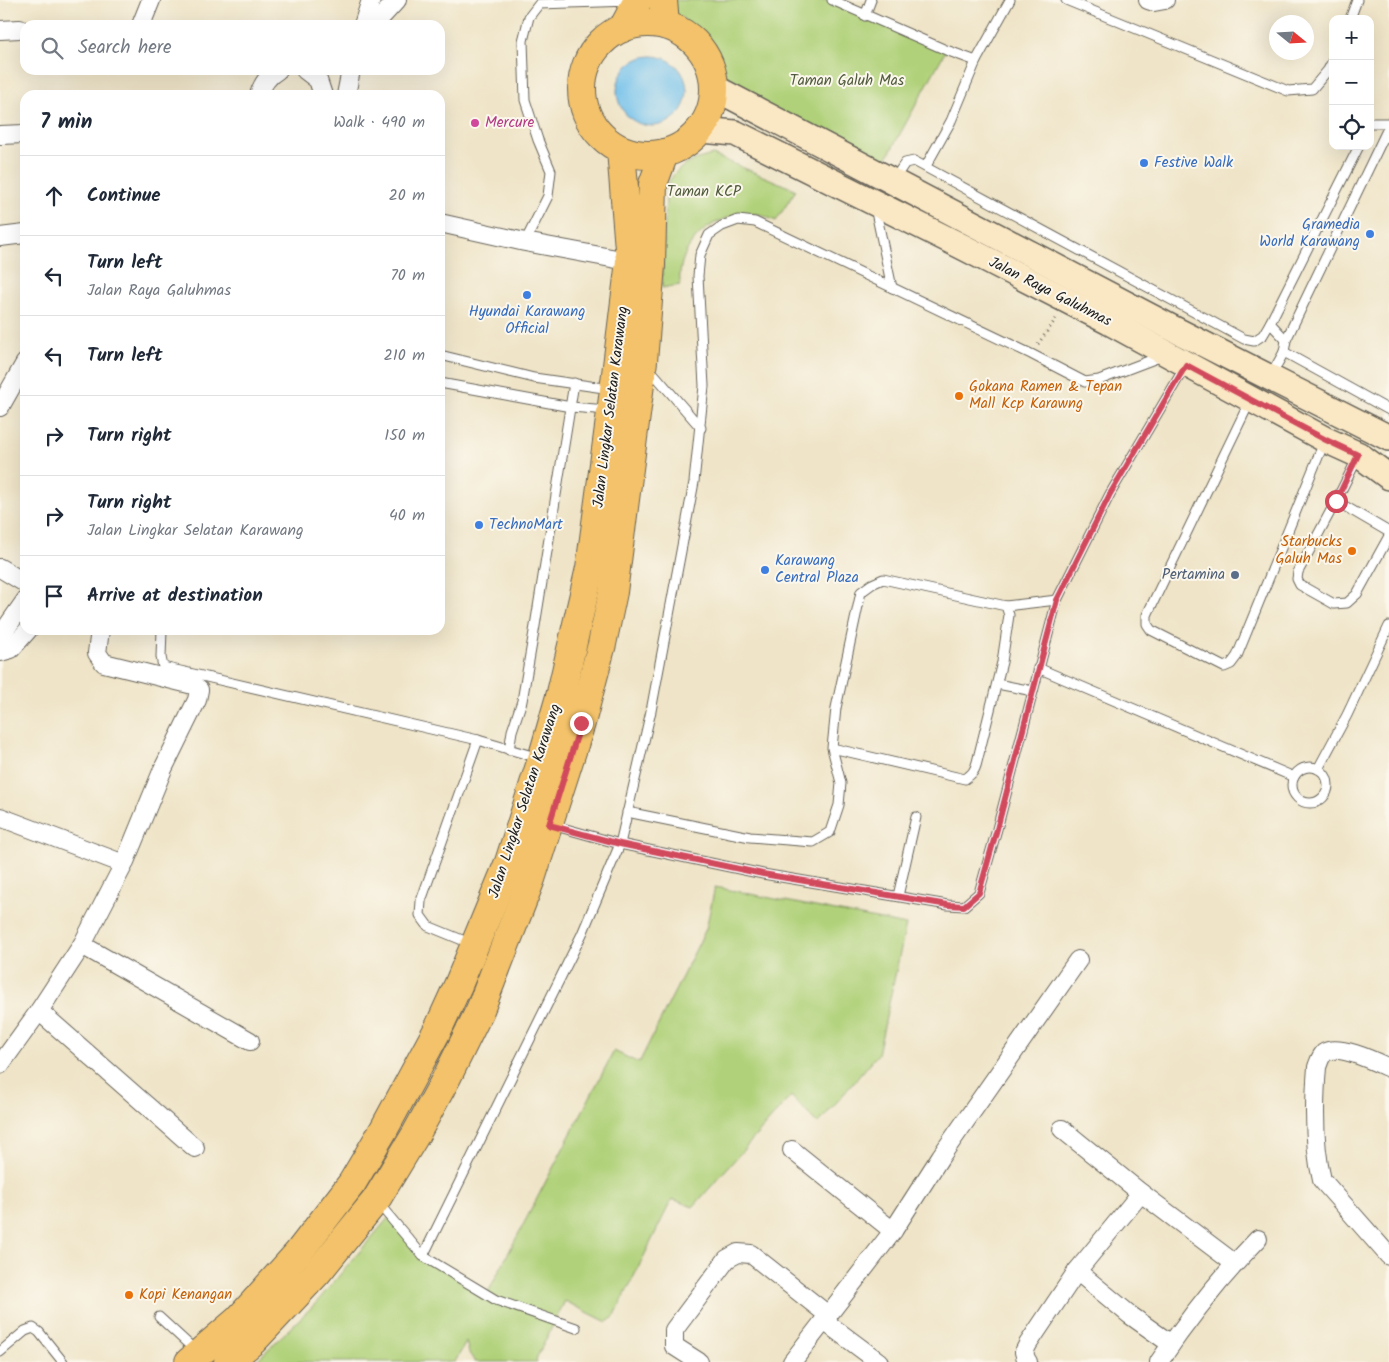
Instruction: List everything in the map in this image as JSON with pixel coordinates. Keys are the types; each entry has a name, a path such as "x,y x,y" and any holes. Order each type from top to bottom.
{"main road":[{"path":"651,6 700,48 710,66 715,88 711,110 701,130 684,145 664,154 642,156 621,150 598,132 590,120 583,98 584,77 591,57 604,40 623,28 644,23 651,6"},
{"name":"Jalan Raya Galuhmas","path":"715,88 1172,328 1389,438"},
{"path":"735,133 731,119 744,103"},
{"name":"Jalan Raya Galuhmas","path":"701,130 735,133 964,247 1326,440 1358,455 1389,477"},
{"name":"Jalan Lingkar Selatan Karawang","path":"228,1362 254,1340 317,1273 376,1200 438,1094 480,1010 531,879 549,825 581,723 602,644 613,592 643,361 640,263 621,150"},
{"name":"Jalan Lingkar Selatan Karawang","path":"194,1358 238,1320 298,1252 352,1183 438,1029 509,862 542,759 570,654 590,568 613,400 640,263 653,184 664,154"}],"street":[{"path":"143,20 151,0"},
{"path":"365,20 371,0"},
{"path":"379,20 397,0"},
{"path":"1148,0 1154,2 1165,0"},
{"path":"0,30 20,29"},
{"path":"261,90 270,75"},
{"path":"347,90 350,75"},
{"path":"0,136 20,134"},
{"path":"445,224 525,242 640,263"},
{"path":"0,237 20,235"},
{"path":"0,407 20,373"},
{"path":"0,568 20,580"},
{"path":"0,637 20,608"},
{"path":"0,652 11,649 24,635"},
{"path":"0,1064 39,1011 82,945 124,864 163,769 197,700 198,690 193,685 104,663 97,653 99,635"},
{"path":"0,817 124,864"},
{"path":"82,945 250,1041"},
{"path":"792,1362 893,1231 941,1156 1078,960"},
{"path":"39,1011 195,1148"},
{"path":"1389,1068 1362,1057 1336,1050 1325,1052 1317,1067 1316,1120 1318,1164 1322,1180 1389,1256"},
{"path":"1062,1129 1141,1193 1234,1263"},
{"path":"792,1150 893,1231"},
{"path":"1028,1362 1024,1352 1077,1271 1141,1193"},
{"path":"1159,1362 1234,1263 1258,1239"},
{"path":"699,1362 674,1346 674,1330 728,1259 738,1253 752,1254 879,1362"},
{"path":"1077,1271 1130,1315 1171,1344"}],"lane":[{"path":"832,0 865,16 976,61"},
{"path":"865,16 871,0"},
{"path":"926,166 951,121 976,61 1010,0"},
{"path":"1066,0 1288,91 1312,89 1329,68"},
{"path":"1351,15 1357,0"},
{"path":"525,242 548,196 551,170 538,140 525,100 523,41 529,17 539,4 651,6"},
{"path":"1270,377 1284,352 1286,340 1389,125 1374,123"},
{"path":"893,181 905,163 914,161 926,166 1244,338 1254,341 1262,335 1270,323 1357,150"},
{"path":"875,204 892,288"},
{"path":"423,1256 582,934 620,844 651,711 694,482 704,386 698,276 700,255 709,235 722,226 738,220 755,222 1031,354 1085,382 1100,380 1176,360"},
{"path":"1270,323 1286,340"},
{"path":"1284,352 1389,410"},
{"path":"445,357 534,378 574,383 613,400"},
{"path":"549,825 620,844 763,874 948,905 964,906 979,893 1057,600 1176,360"},
{"path":"643,361 700,428"},
{"path":"509,750 512,731 522,701 536,626 574,383"},
{"path":"445,384 571,407 613,400"},
{"path":"1250,399 1147,615 1147,624 1151,630 1224,667 1231,664 1237,656 1326,440"},
{"path":"1358,455 1298,572 1297,580 1300,585 1334,604 1347,603 1357,594 1389,536"},
{"path":"1336,501 1389,532"},
{"path":"627,812 750,837 813,842 830,832 839,805 841,783 832,748 836,708 861,592 883,579 1006,606 1057,600"},
{"path":"832,748 966,779 974,772 997,684 1009,616 1006,606"},
{"path":"1318,769 1347,715 1389,626"},
{"path":"162,635 161,657 163,667 478,740 542,759"},
{"path":"1038,668 1294,777"},
{"path":"997,684 1033,691"},
{"path":"475,945 428,926 420,915 421,901 478,740"},
{"path":"1305,768 1318,769 1328,780 1326,794 1316,802 1308,804 1301,801 1296,797 1293,790 1294,777 1305,768"},
{"path":"898,896 916,817"},
{"path":"376,1200 423,1256 496,1300 576,1328"},
{"path":"159,1317 194,1358"},
{"path":"0,1352 25,1331 33,1328 39,1332 63,1362"}],"path":[{"path":"1031,354 1069,302"}],"green space":[{"name":"Taman Galuh Mas","path":"664,0 832,0 946,50 878,174 728,95 726,74 707,39 681,17 664,10"},
{"name":"Taman KCP","path":"713,155 796,190 776,221 758,214 743,214 714,224 702,232 692,242 685,255 681,269 680,285 662,288 666,199 670,180 683,166 695,160"},
{"path":"715,887 906,925 878,1054 818,1124 791,1096 693,1207 672,1199 614,1317 607,1322 565,1301 536,1359 537,1362 475,1362 469,1353 466,1342 455,1362 255,1362 315,1304 390,1216 423,1256 487,1294 614,1051 639,1063 706,929"}],"water":[{"path":"652,56 665,59 677,66 684,78 687,91 684,104 677,116 665,123 652,126 639,123 627,116 620,104 617,91 620,78 627,66 639,59"}],"place":[{"name":"Mercure","path":"475,123"},
{"name":"Festive Walk","path":"1144,163"},
{"name":"Gramedia World Karawang","path":"1370,234"},
{"name":"Hyundai Karawang Official","path":"527,295"},
{"name":"Gokana Ramen & Tepan Mall Kcp Karawng","path":"959,396"},
{"name":"TechnoMart","path":"479,525"},
{"name":"Starbucks Galuh Mas","path":"1352,551"},
{"name":"Karawang Central Plaza","path":"765,570"},
{"name":"Pertamina","path":"1235,575"},
{"name":"Kopi Kenangan","path":"129,1295"}],"route":[{"path":"581,723 549,825 620,844 763,874 948,905 964,906 979,893 1057,600 1110,494 1186,365 1326,440 1358,455 1336,501"}]}
